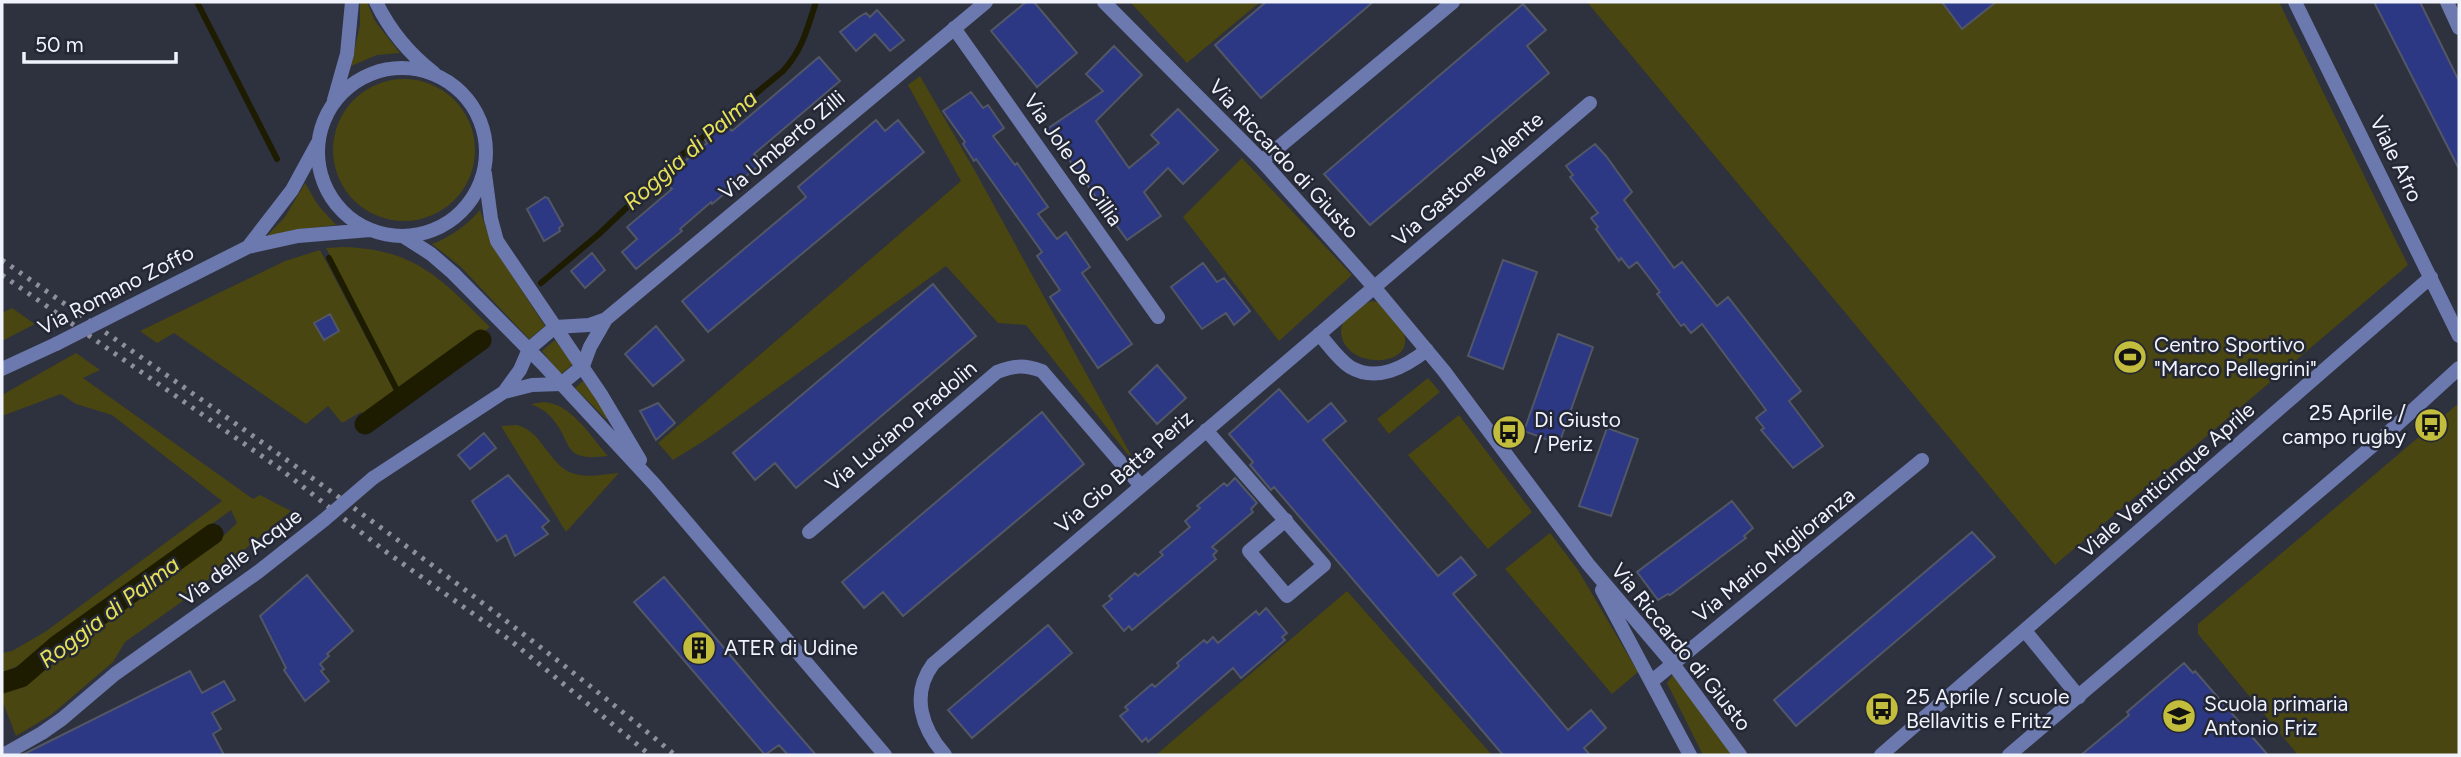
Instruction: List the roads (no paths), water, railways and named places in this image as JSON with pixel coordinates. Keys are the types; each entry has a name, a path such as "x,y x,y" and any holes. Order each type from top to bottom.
{"street":[{"path":"352,2 347,54 332,107 320,137 320,170 333,200 344,212 371,230 403,236 435,230 462,212 480,184 485,169"},
{"path":"376,2 384,20 406,49 459,91 474,109 485,138 489,207 497,241 583,366 655,485"},
{"name":"Via Umberto Zilli","path":"583,366 606,319 986,2"},
{"name":"Via Riccardo di Giusto","path":"1104,2 1262,161 1374,287 1427,350 1588,564 1673,664 1740,755"},
{"path":"1262,161 1453,2"},
{"name":"Viale Afro","path":"2295,2 2459,336"},
{"path":"2447,2 2459,28"},
{"name":"Via Jole De Cillia","path":"954,28 1158,317"},
{"path":"332,107 354,84 381,72 411,69 440,78"},
{"name":"Via Gastone Valente","path":"1374,287 1590,103"},
{"name":"Via Romano Zoffo","path":"248,247 292,190 320,137"},
{"name":"Via Romano Zoffo","path":"2,369 248,247 298,236 371,230"},
{"path":"403,236 431,254 453,273 529,349 655,485 885,755"},
{"name":"Viale Venticinque Aprile","path":"1881,755 2431,277"},
{"name":"Via Gio Batta Periz","path":"945,755 929,735 923,722 920,702 925,675 933,664 1374,287"},
{"name":"Via Umberto Zilli","path":"555,327 589,325 606,319"},
{"path":"529,349 555,327"},
{"path":"1319,334 1350,367 1364,372 1396,371 1427,350"},
{"name":"Via delle Acque","path":"504,392 520,370 529,349"},
{"path":"561,384 583,366"},
{"name":"Via Luciano Pradolin","path":"809,532 997,372 1010,367 1027,366 1042,371 1140,485"},
{"path":"2009,755 2379,440 2459,368"},
{"name":"Via delle Acque","path":"3,755 62,719 115,674 258,572 373,478 504,392 532,385 561,384"},
{"path":"1206,430 1286,520 1324,565 1287,596 1249,551 1286,520"},
{"name":"Via Mario Miglioranza","path":"1652,681 1922,460"},
{"name":"Via Riccardo di Giusto","path":"1588,564 1690,755"},
{"path":"2025,632 2079,697"}],"waterway":[{"path":"197,2 277,159"},
{"name":"Roggia di Palma","path":"541,283 599,234 684,153 783,71 800,47 816,2"},
{"path":"329,258 401,398"},
{"name":"Roggia di Palma","path":"365,424 481,340"},
{"name":"Roggia di Palma","path":"2,683 21,677 58,645 213,534"}],"railway":[{"path":"2,260 428,562 594,689 675,755"},
{"path":"2,275 279,468 385,551 510,640 650,755"}],"place":[{"name":"Centro Sportivo \"Marco Pellegrini\"","path":"2130,357"},
{"name":"25 Aprile / campo rugby","path":"2431,425"},
{"name":"Di Giusto / Periz","path":"1509,432"},
{"name":"ATER di Udine","path":"699,648"},
{"name":"25 Aprile / scuole Bellavitis e Fritz","path":"1882,709"},
{"name":"Scuola primaria Antonio Friz","path":"2179,716"}]}
